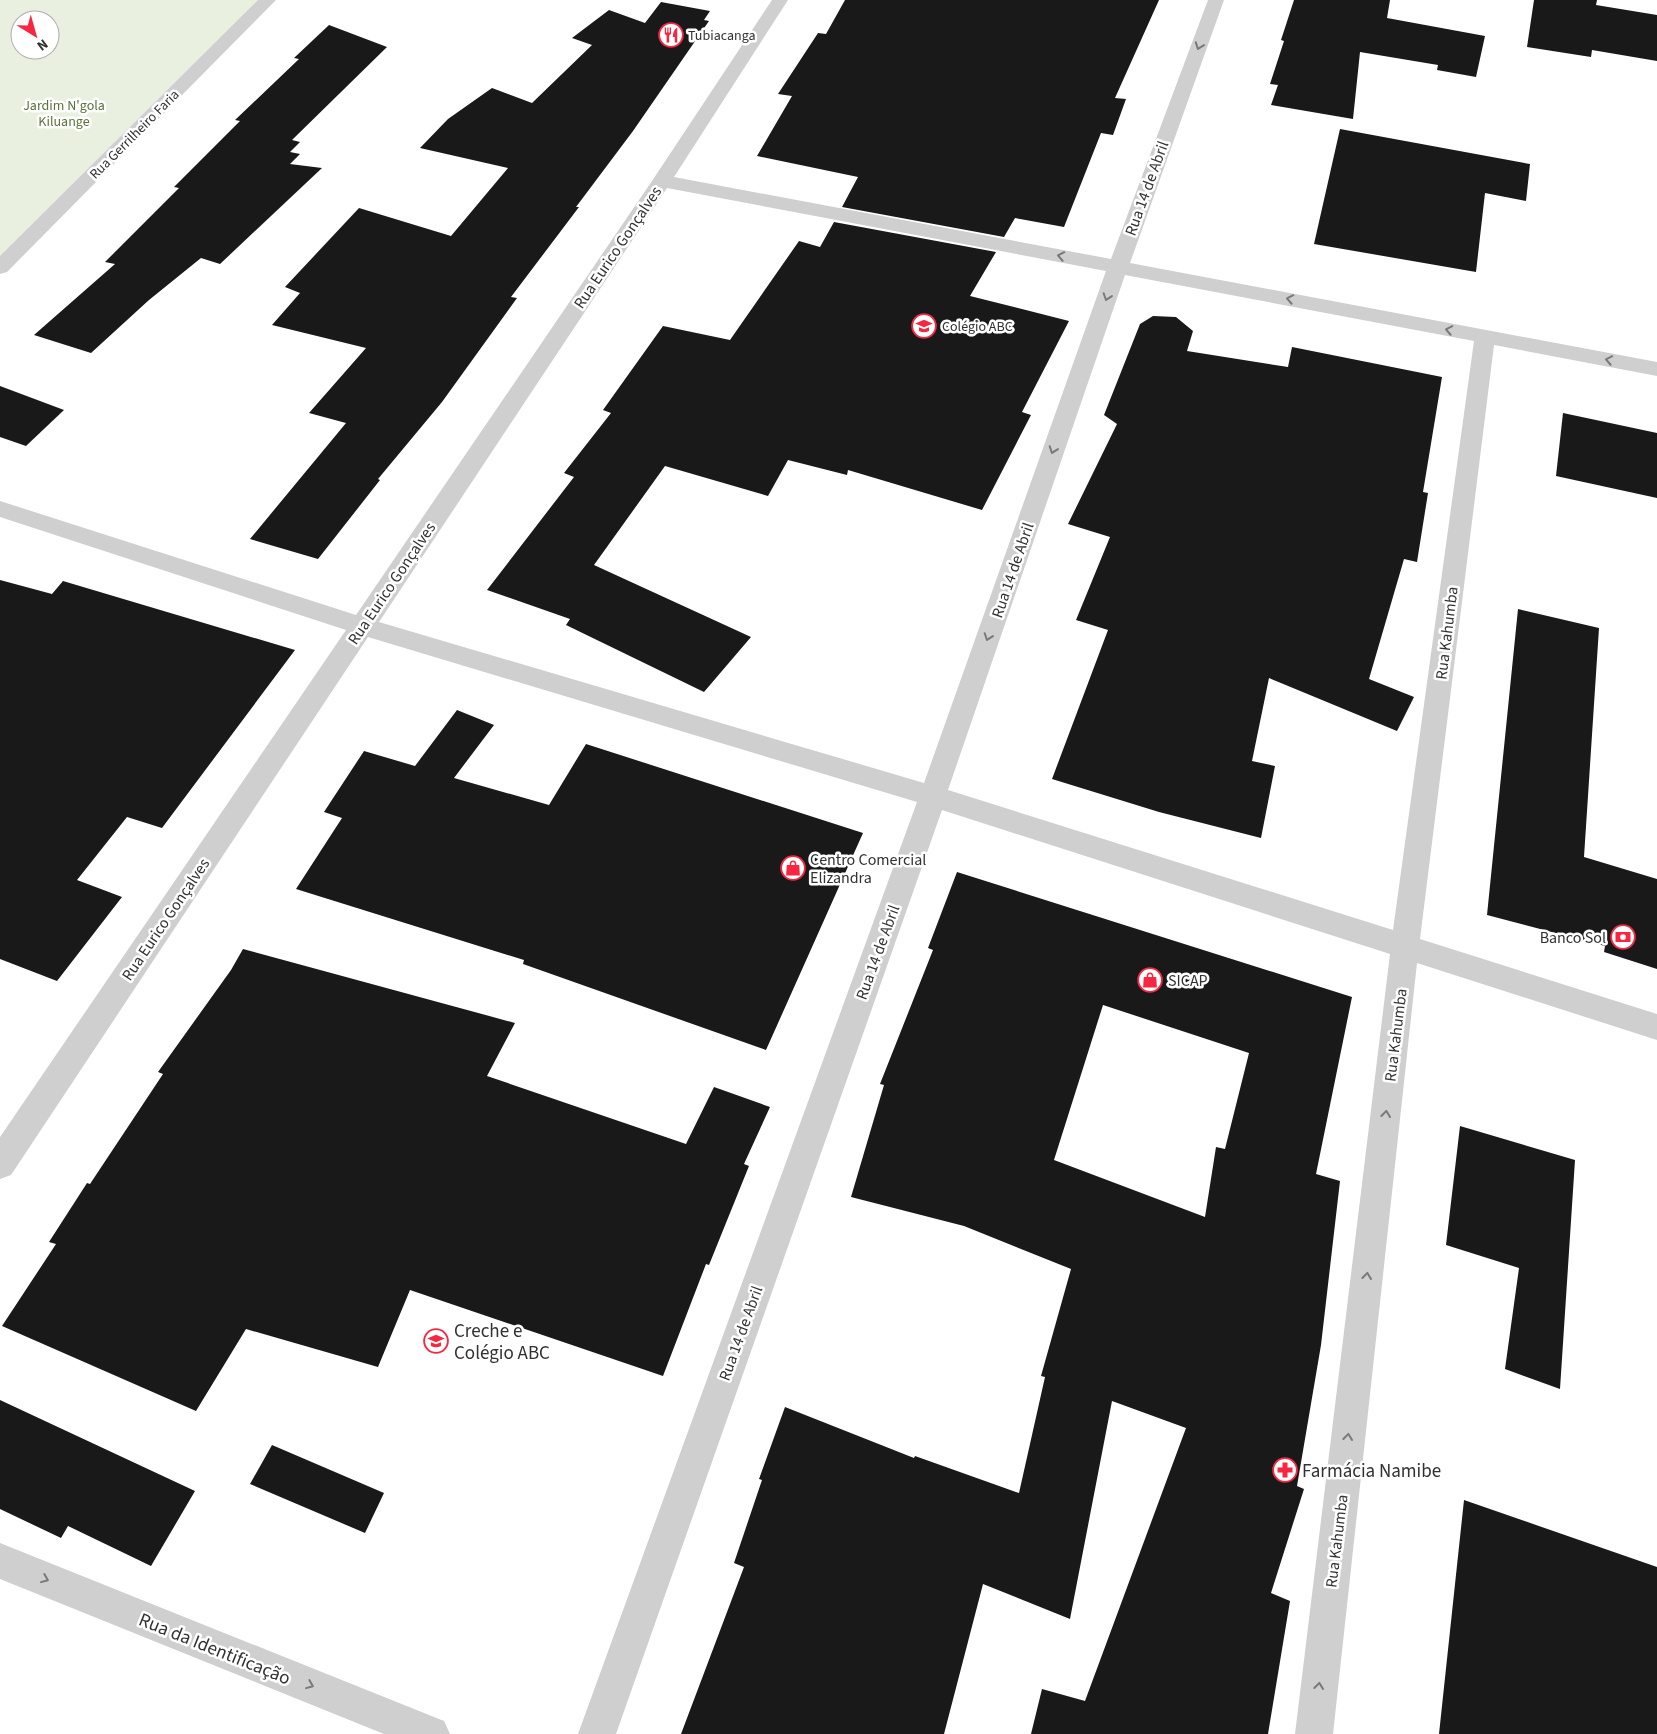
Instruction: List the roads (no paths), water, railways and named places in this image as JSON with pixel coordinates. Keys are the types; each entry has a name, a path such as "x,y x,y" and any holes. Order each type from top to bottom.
{"street":[{"name":"Rua Gerrilheiro Faria","path":"0,268 268,0"},
{"name":"Rua Eurico Gonçalves","path":"0,1164 662,181 780,0"},
{"name":"Rua 14 de Abril","path":"597,1734 933,796 1118,267 1216,0"},
{"path":"662,181 1657,369"},
{"name":"Rua Kahumba","path":"1314,1734 1405,947 1485,336"},
{"path":"0,510 362,626 933,796 1657,1027"},
{"name":"Rua da Identificação","path":"0,1561 431,1734"}],"place":[{"name":"Tubiacanga","path":"671,35"},
{"name":"Colégio ABC","path":"924,326"},
{"name":"Centro Comercial Elizandra","path":"793,868"},
{"name":"Banco Sol","path":"1623,937"},
{"name":"SICAP","path":"1150,980"},
{"name":"Creche e Colégio ABC","path":"436,1341"},
{"name":"Farmácia Namibe","path":"1285,1470"}],"park label":[{"name":"Jardim N'gola Kiluange","path":"64,114"}]}
